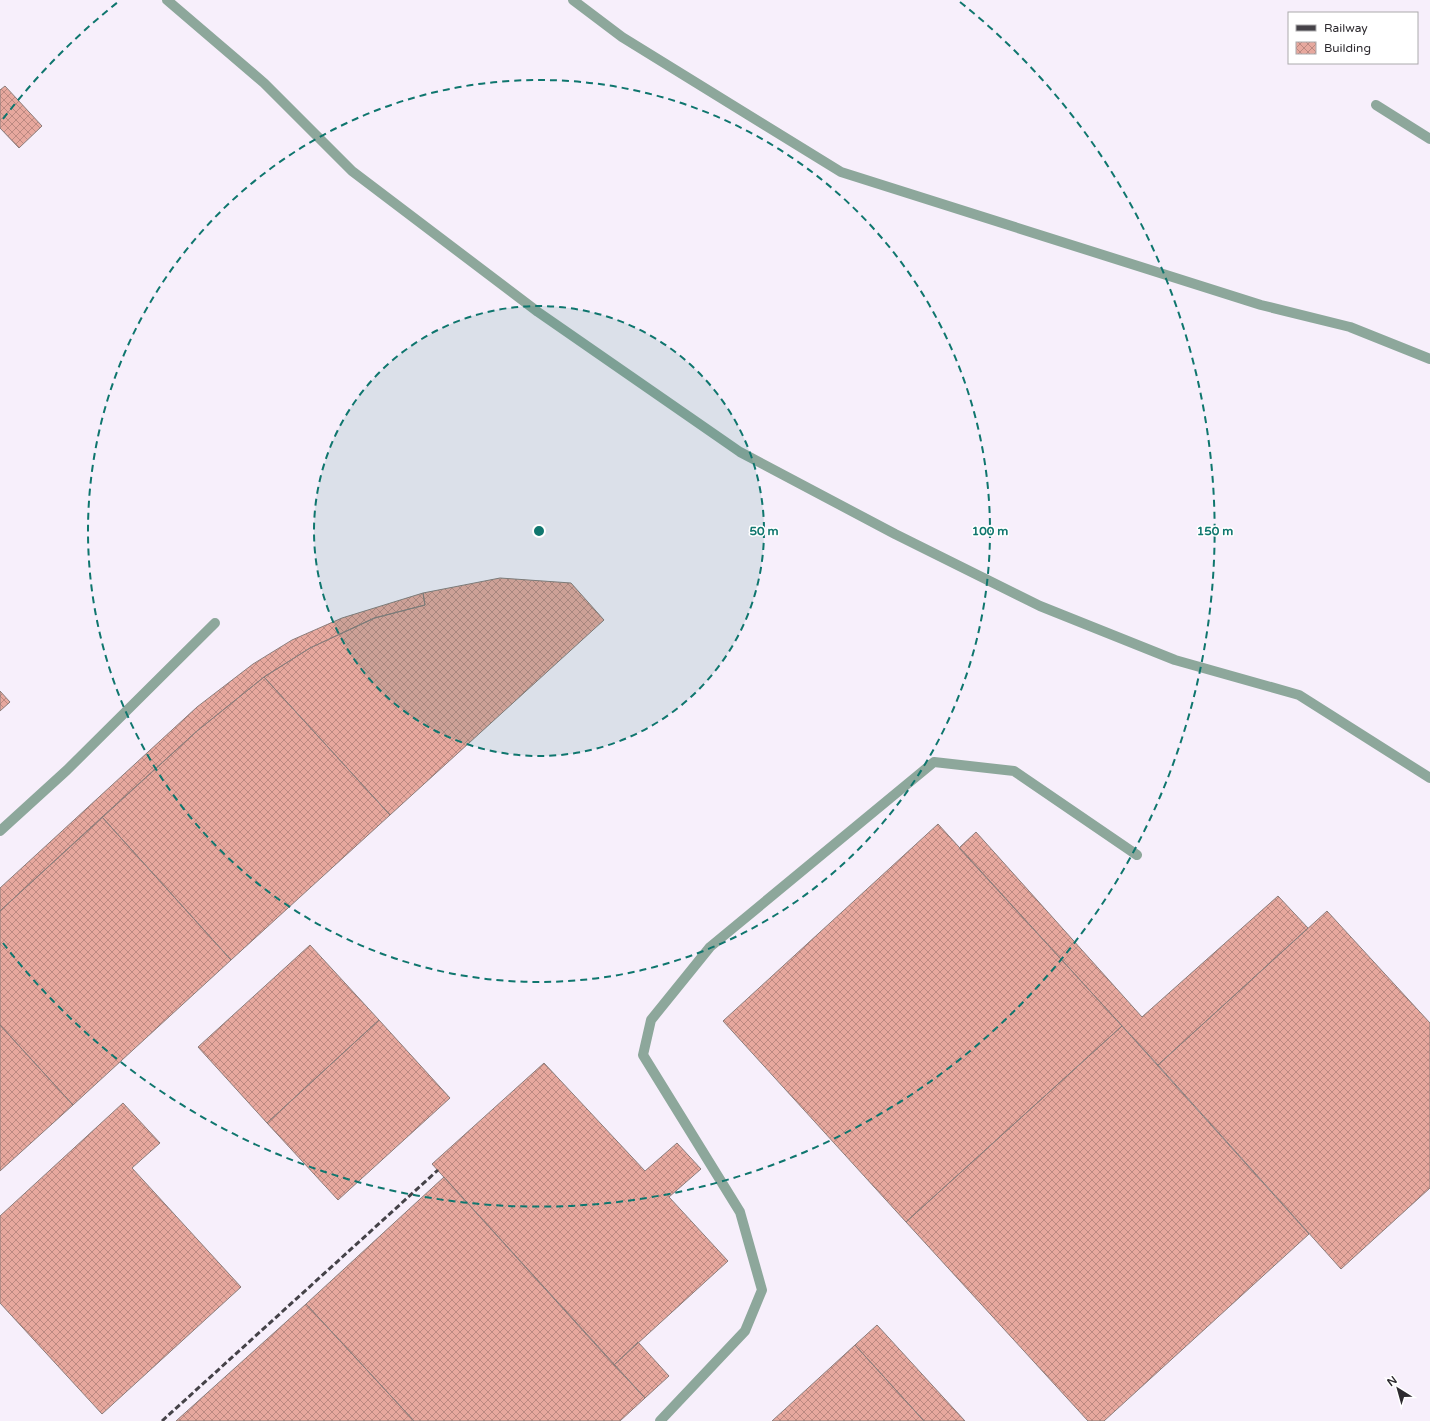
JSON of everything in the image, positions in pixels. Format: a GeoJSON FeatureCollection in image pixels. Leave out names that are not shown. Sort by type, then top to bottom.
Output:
{"type":"FeatureCollection","features":[{"type":"Feature","properties":{"kind":"lane"},"geometry":{"type":"LineString","coordinates":[[167,0],[264,83],[352,171],[538,312],[740,452],[895,534],[1040,606],[1175,660],[1299,695],[1430,778]]}},
{"type":"Feature","properties":{"kind":"lane"},"geometry":{"type":"LineString","coordinates":[[572,0],[622,38],[841,172],[1261,306],[1350,327],[1430,359]]}},
{"type":"Feature","properties":{"kind":"lane"},"geometry":{"type":"LineString","coordinates":[[1376,105],[1430,139]]}},
{"type":"Feature","properties":{"kind":"lane"},"geometry":{"type":"LineString","coordinates":[[0,831],[67,770],[215,622]]}},
{"type":"Feature","properties":{"kind":"lane"},"geometry":{"type":"LineString","coordinates":[[660,1421],[745,1331],[762,1290],[740,1212],[643,1055],[650,1020],[710,948],[934,762],[1014,770],[1137,855]]}},
{"type":"Feature","properties":{"kind":"building"},"geometry":{"type":"Polygon","coordinates":[[[5,86],[42,126],[19,148],[0,128],[0,90],[5,86]]]}},
{"type":"Feature","properties":{"kind":"building"},"geometry":{"type":"Polygon","coordinates":[[[500,578],[571,583],[604,620],[390,815],[264,677],[310,648],[374,618],[425,605],[423,593],[500,578]]]}},
{"type":"Feature","properties":{"kind":"building"},"geometry":{"type":"Polygon","coordinates":[[[423,593],[425,605],[375,618],[310,648],[264,677],[197,731],[0,911],[0,888],[197,707],[253,664],[292,640],[342,618],[423,593]]]}},
{"type":"Feature","properties":{"kind":"building"},"geometry":{"type":"Polygon","coordinates":[[[264,677],[390,815],[231,960],[102,817],[197,731],[264,677]]]}},
{"type":"Feature","properties":{"kind":"building"},"geometry":{"type":"Polygon","coordinates":[[[0,691],[10,702],[0,711],[0,691]]]}},
{"type":"Feature","properties":{"kind":"building"},"geometry":{"type":"Polygon","coordinates":[[[102,817],[231,960],[73,1105],[0,1025],[0,911],[102,817]]]}},
{"type":"Feature","properties":{"kind":"building"},"geometry":{"type":"Polygon","coordinates":[[[938,824],[1122,1026],[906,1222],[723,1021],[938,824]]]}},
{"type":"Feature","properties":{"kind":"building"},"geometry":{"type":"Polygon","coordinates":[[[976,832],[1142,1017],[1278,896],[1308,928],[1158,1065],[959,848],[976,832]]]}},
{"type":"Feature","properties":{"kind":"building"},"geometry":{"type":"Polygon","coordinates":[[[1327,911],[1430,1023],[1430,1188],[1341,1269],[1158,1065],[1327,911]]]}},
{"type":"Feature","properties":{"kind":"building"},"geometry":{"type":"Polygon","coordinates":[[[310,945],[379,1020],[267,1123],[198,1047],[310,945]]]}},
{"type":"Feature","properties":{"kind":"building"},"geometry":{"type":"Polygon","coordinates":[[[379,1020],[450,1098],[338,1200],[267,1123],[379,1020]]]}},
{"type":"Feature","properties":{"kind":"building"},"geometry":{"type":"Polygon","coordinates":[[[0,1025],[73,1105],[0,1171],[0,1025]]]}},
{"type":"Feature","properties":{"kind":"building"},"geometry":{"type":"Polygon","coordinates":[[[1122,1026],[1309,1234],[1104,1421],[1088,1421],[906,1222],[1122,1026]]]}},
{"type":"Feature","properties":{"kind":"building"},"geometry":{"type":"Polygon","coordinates":[[[544,1063],[645,1171],[677,1143],[701,1169],[669,1197],[728,1261],[614,1365],[432,1164],[544,1063]]]}},
{"type":"Feature","properties":{"kind":"building"},"geometry":{"type":"Polygon","coordinates":[[[123,1103],[160,1143],[132,1168],[241,1287],[102,1414],[0,1303],[0,1216],[123,1103]]]}},
{"type":"Feature","properties":{"kind":"building"},"geometry":{"type":"Polygon","coordinates":[[[444,1177],[645,1398],[620,1421],[414,1421],[306,1304],[444,1177]]]}},
{"type":"Feature","properties":{"kind":"building"},"geometry":{"type":"Polygon","coordinates":[[[306,1304],[414,1421],[176,1421],[306,1304]]]}},
{"type":"Feature","properties":{"kind":"building"},"geometry":{"type":"Polygon","coordinates":[[[877,1325],[965,1421],[924,1421],[855,1345],[877,1325]]]}},
{"type":"Feature","properties":{"kind":"building"},"geometry":{"type":"Polygon","coordinates":[[[638,1342],[669,1376],[645,1398],[614,1365],[638,1342]]]}},
{"type":"Feature","properties":{"kind":"building"},"geometry":{"type":"Polygon","coordinates":[[[855,1345],[924,1421],[772,1421],[855,1345]]]}},
{"type":"Feature","properties":{"kind":"railway"},"geometry":{"type":"LineString","coordinates":[[162,1421],[438,1170]]}}]}
